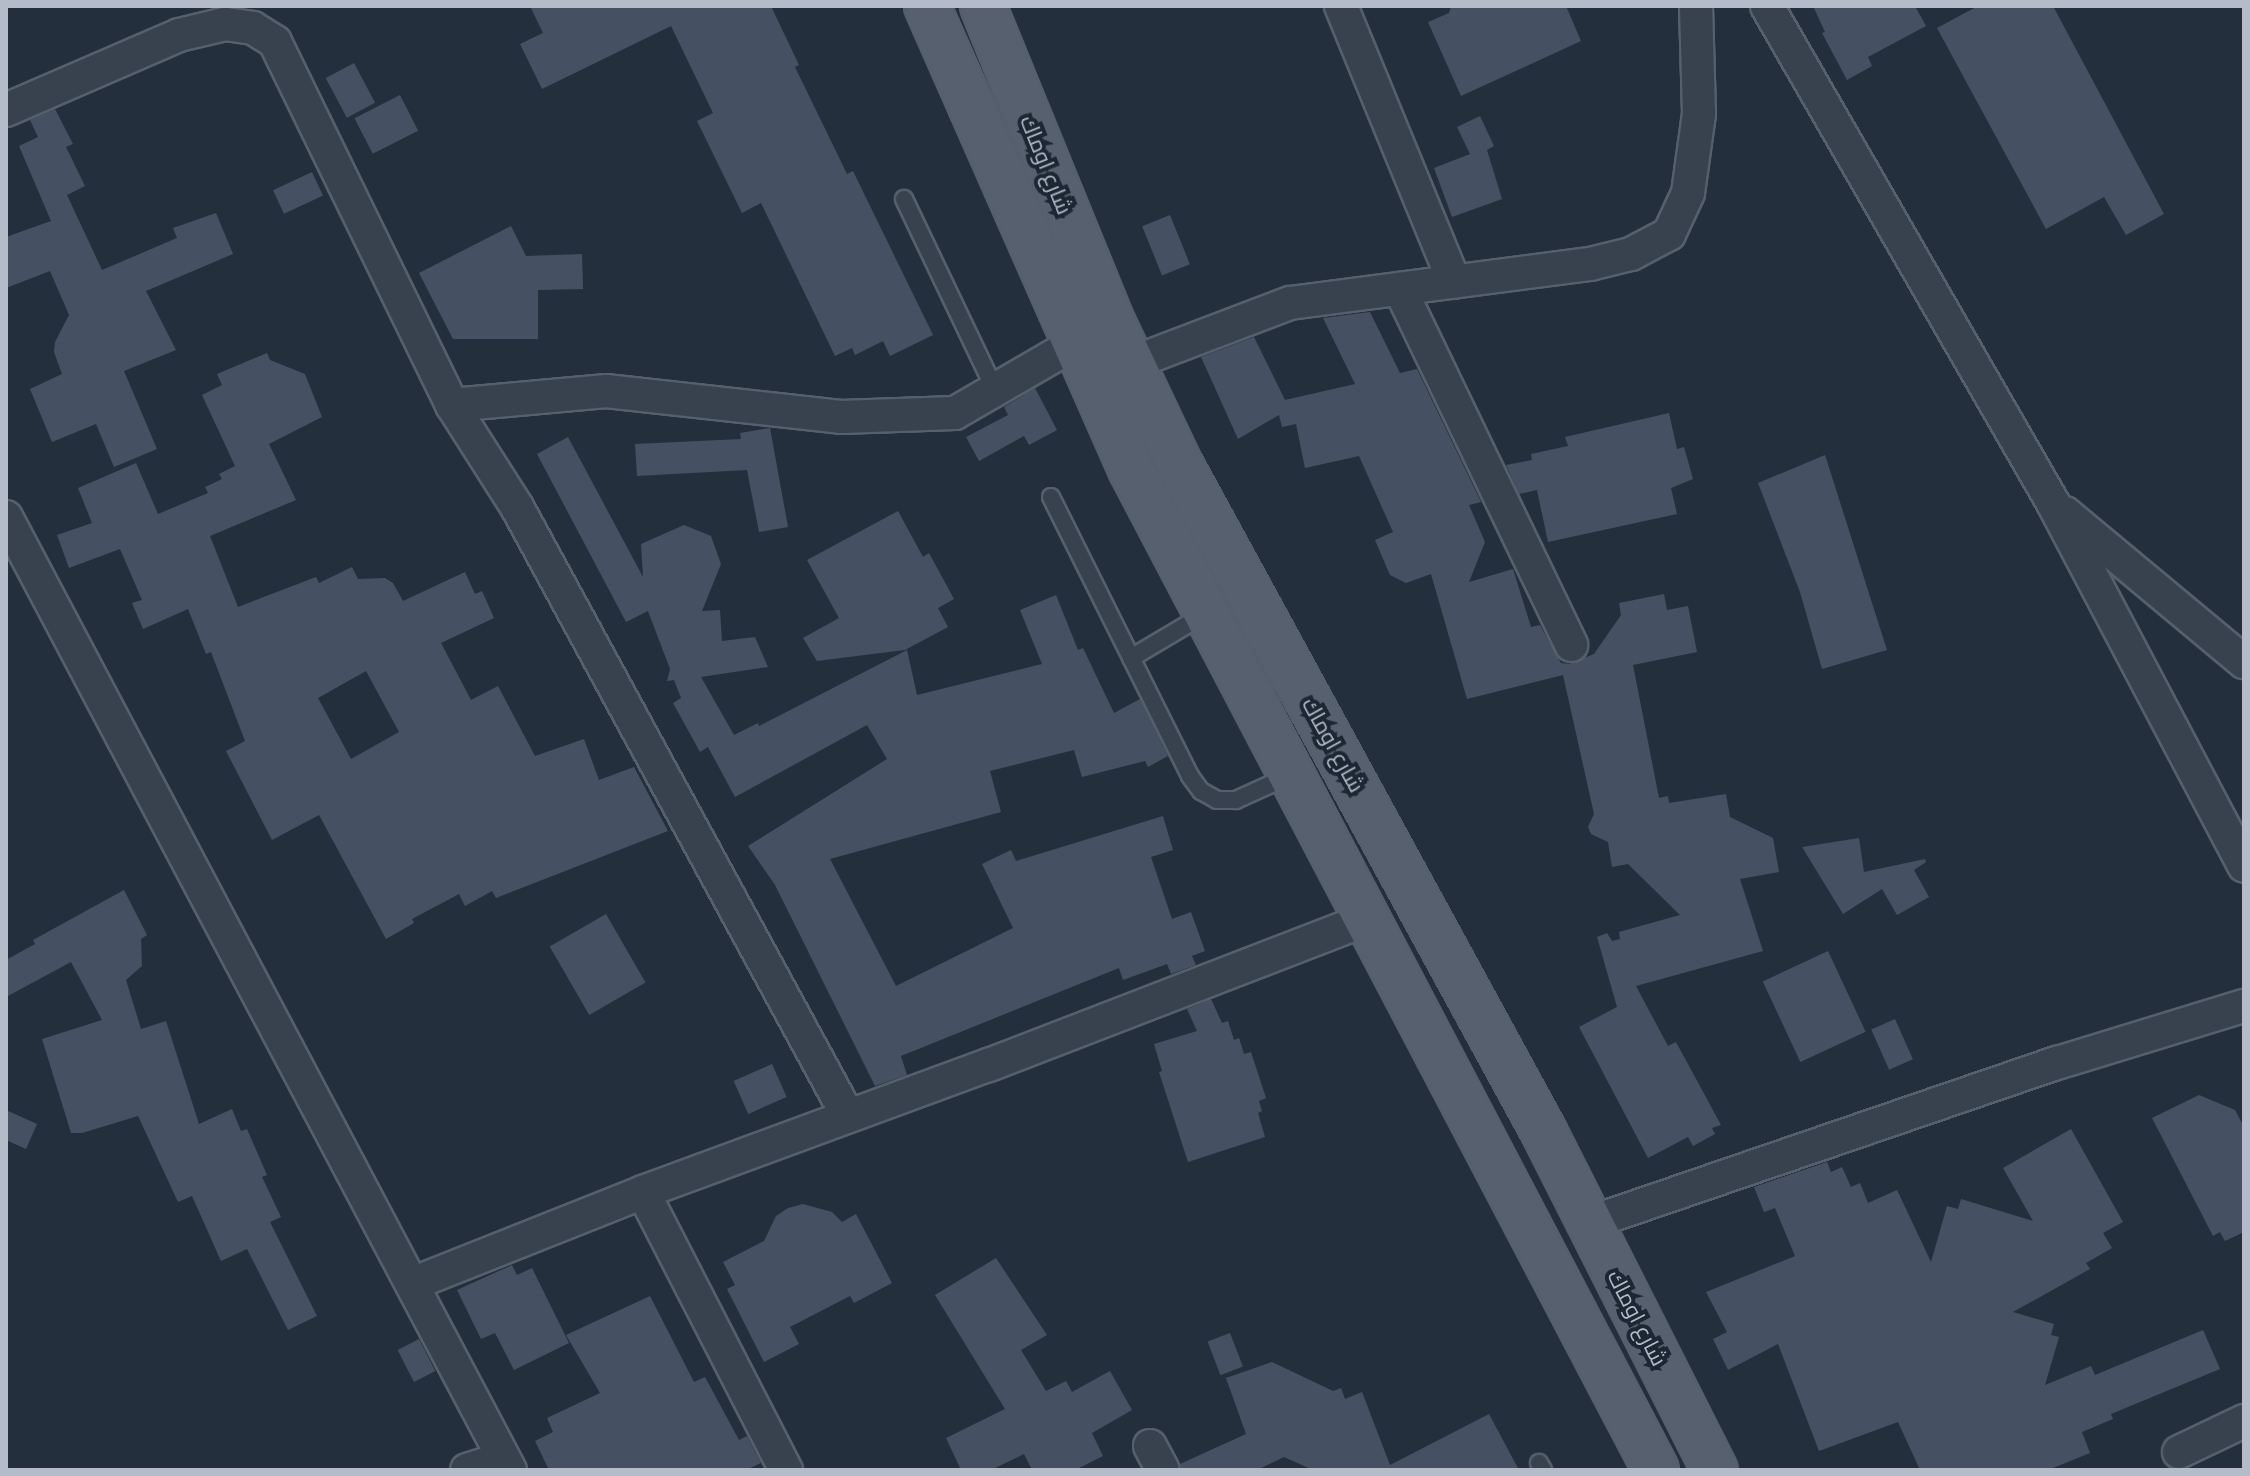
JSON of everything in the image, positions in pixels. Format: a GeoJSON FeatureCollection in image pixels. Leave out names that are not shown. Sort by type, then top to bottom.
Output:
{"type":"FeatureCollection","features":[{"type":"Feature","properties":{"kind":"main road","name":"شارع اوماك"},"geometry":{"type":"LineString","coordinates":[[927,6],[1131,469],[1656,1470]]}},
{"type":"Feature","properties":{"kind":"main road","name":"شارع اوماك"},"geometry":{"type":"LineString","coordinates":[[983,6],[1052,183],[1179,463],[1544,1132],[1715,1470]]}},
{"type":"Feature","properties":{"kind":"main road"},"geometry":{"type":"LineString","coordinates":[[1496,1160],[1544,1132]]}},
{"type":"Feature","properties":{"kind":"street"},"geometry":{"type":"LineString","coordinates":[[1341,6],[1454,282]]}},
{"type":"Feature","properties":{"kind":"street"},"geometry":{"type":"LineString","coordinates":[[1132,363],[1290,303],[1590,264],[1631,254],[1669,234],[1688,193],[1699,114],[1696,6]]}},
{"type":"Feature","properties":{"kind":"street"},"geometry":{"type":"LineString","coordinates":[[1767,6],[2053,503],[2244,866]]}},
{"type":"Feature","properties":{"kind":"street"},"geometry":{"type":"LineString","coordinates":[[6,110],[179,35],[225,24],[253,28],[275,42],[452,405],[517,507],[848,1116]]}},
{"type":"Feature","properties":{"kind":"street"},"geometry":{"type":"LineString","coordinates":[[1400,289],[1571,645]]}},
{"type":"Feature","properties":{"kind":"street"},"geometry":{"type":"LineString","coordinates":[[452,405],[606,391],[841,417],[955,413],[1074,344]]}},
{"type":"Feature","properties":{"kind":"street"},"geometry":{"type":"LineString","coordinates":[[2053,503],[2244,662]]}},
{"type":"Feature","properties":{"kind":"street"},"geometry":{"type":"LineString","coordinates":[[6,517],[507,1464],[467,1470]]}},
{"type":"Feature","properties":{"kind":"street"},"geometry":{"type":"LineString","coordinates":[[412,1284],[643,1192],[1369,918]]}},
{"type":"Feature","properties":{"kind":"street"},"geometry":{"type":"LineString","coordinates":[[1589,1223],[2057,1063],[2244,1006]]}},
{"type":"Feature","properties":{"kind":"street"},"geometry":{"type":"LineString","coordinates":[[643,1192],[786,1470]]}},
{"type":"Feature","properties":{"kind":"street"},"geometry":{"type":"LineString","coordinates":[[2179,1452],[2244,1421]]}},
{"type":"Feature","properties":{"kind":"lane"},"geometry":{"type":"LineString","coordinates":[[904,199],[995,390]]}},
{"type":"Feature","properties":{"kind":"lane"},"geometry":{"type":"LineString","coordinates":[[1051,497],[1190,776],[1201,791],[1217,800],[1236,800],[1293,774]]}},
{"type":"Feature","properties":{"kind":"lane"},"geometry":{"type":"LineString","coordinates":[[1131,658],[1207,612]]}},
{"type":"Feature","properties":{"kind":"building"},"geometry":{"type":"Polygon","coordinates":[[[530,6],[771,6],[799,65],[795,67],[847,174],[853,171],[933,335],[890,356],[883,341],[855,355],[852,348],[835,356],[761,203],[742,213],[697,121],[713,113],[671,26],[542,89],[520,44],[543,33],[530,6]]]}},
{"type":"Feature","properties":{"kind":"building"},"geometry":{"type":"Polygon","coordinates":[[[1451,6],[1566,6],[1581,41],[1461,96],[1428,22],[1449,13],[1451,6]]]}},
{"type":"Feature","properties":{"kind":"building"},"geometry":{"type":"Polygon","coordinates":[[[1813,6],[1915,6],[1926,26],[1868,57],[1872,66],[1847,80],[1822,33],[1825,32],[1813,6]]]}},
{"type":"Feature","properties":{"kind":"building"},"geometry":{"type":"Polygon","coordinates":[[[1978,6],[2053,6],[2164,214],[2126,235],[2104,197],[2046,229],[1937,28],[1978,6]]]}},
{"type":"Feature","properties":{"kind":"building"},"geometry":{"type":"Polygon","coordinates":[[[354,63],[375,103],[347,118],[326,78],[354,63]]]}},
{"type":"Feature","properties":{"kind":"building"},"geometry":{"type":"Polygon","coordinates":[[[400,95],[418,131],[373,154],[355,118],[400,95]]]}},
{"type":"Feature","properties":{"kind":"building"},"geometry":{"type":"Polygon","coordinates":[[[55,109],[73,144],[66,147],[85,186],[67,195],[102,270],[177,238],[173,228],[216,213],[233,254],[146,291],[176,350],[124,371],[157,449],[114,467],[96,424],[52,442],[30,389],[62,374],[54,352],[55,342],[69,315],[50,271],[6,288],[6,237],[51,221],[19,146],[38,137],[30,120],[55,109]]]}},
{"type":"Feature","properties":{"kind":"building"},"geometry":{"type":"Polygon","coordinates":[[[1480,116],[1494,146],[1487,150],[1502,199],[1452,217],[1434,168],[1470,154],[1457,127],[1480,116]]]}},
{"type":"Feature","properties":{"kind":"building"},"geometry":{"type":"Polygon","coordinates":[[[312,172],[323,196],[284,214],[273,190],[312,172]]]}},
{"type":"Feature","properties":{"kind":"building"},"geometry":{"type":"Polygon","coordinates":[[[1170,215],[1190,264],[1162,275],[1142,226],[1170,215]]]}},
{"type":"Feature","properties":{"kind":"building"},"geometry":{"type":"Polygon","coordinates":[[[511,226],[526,256],[582,254],[583,289],[538,290],[538,339],[453,339],[419,273],[511,226]]]}},
{"type":"Feature","properties":{"kind":"building"},"geometry":{"type":"Polygon","coordinates":[[[1370,312],[1400,373],[1417,369],[1481,502],[1469,505],[1485,542],[1469,582],[1513,569],[1531,627],[1540,625],[1561,663],[1569,664],[1594,654],[1621,615],[1619,603],[1664,594],[1667,610],[1688,606],[1697,652],[1633,665],[1659,798],[1668,796],[1669,803],[1726,794],[1730,817],[1773,838],[1779,872],[1740,879],[1763,951],[1636,986],[1668,1046],[1676,1042],[1721,1125],[1712,1128],[1715,1134],[1693,1146],[1688,1137],[1648,1158],[1579,1027],[1617,1007],[1597,937],[1607,933],[1612,941],[1620,939],[1619,932],[1680,915],[1628,864],[1612,867],[1608,842],[1591,834],[1588,827],[1594,814],[1563,675],[1467,699],[1431,574],[1406,583],[1390,575],[1375,540],[1393,532],[1359,456],[1305,468],[1296,424],[1282,427],[1279,415],[1238,439],[1201,357],[1254,337],[1285,400],[1355,384],[1323,318],[1370,312]]]}},
{"type":"Feature","properties":{"kind":"building"},"geometry":{"type":"Polygon","coordinates":[[[267,353],[270,360],[305,374],[322,417],[269,444],[296,500],[210,536],[238,607],[316,577],[319,583],[352,567],[358,579],[385,578],[393,583],[403,601],[465,572],[475,594],[482,591],[494,618],[441,643],[471,700],[498,686],[535,756],[584,739],[599,780],[634,767],[668,831],[496,898],[492,891],[465,906],[459,894],[412,919],[414,923],[386,939],[319,815],[272,840],[226,751],[245,741],[211,652],[206,654],[188,609],[143,629],[132,603],[142,600],[120,549],[69,568],[57,535],[92,523],[78,488],[136,463],[158,514],[208,493],[205,487],[222,479],[219,474],[235,466],[202,395],[222,385],[217,374],[267,353]],[[366,671],[318,698],[351,759],[399,732],[366,671]]]}},
{"type":"Feature","properties":{"kind":"building"},"geometry":{"type":"Polygon","coordinates":[[[1035,388],[1057,430],[1029,445],[1024,436],[979,461],[966,437],[1008,415],[1004,407],[1035,388]]]}},
{"type":"Feature","properties":{"kind":"building"},"geometry":{"type":"Polygon","coordinates":[[[1669,413],[1677,449],[1684,447],[1693,479],[1671,488],[1677,514],[1548,542],[1537,490],[1519,494],[1506,465],[1532,460],[1531,454],[1568,446],[1565,437],[1669,413]]]}},
{"type":"Feature","properties":{"kind":"building"},"geometry":{"type":"Polygon","coordinates":[[[770,428],[788,527],[759,532],[747,470],[637,476],[635,444],[741,439],[740,433],[770,428]]]}},
{"type":"Feature","properties":{"kind":"building"},"geometry":{"type":"Polygon","coordinates":[[[568,437],[643,577],[641,544],[684,525],[711,536],[721,564],[702,611],[720,610],[722,641],[755,637],[768,667],[701,677],[734,735],[758,723],[759,726],[907,650],[917,695],[1042,664],[1020,610],[1056,595],[1078,650],[1083,648],[1114,713],[1140,699],[1168,756],[1148,767],[1145,761],[1082,777],[1074,750],[990,771],[1001,812],[830,859],[896,986],[1013,928],[982,864],[1011,850],[1016,861],[1163,816],[1173,850],[1151,857],[1172,919],[1191,912],[1205,951],[1192,956],[1196,965],[1171,974],[1167,964],[1123,980],[1119,968],[901,1056],[907,1075],[875,1086],[775,885],[748,846],[887,759],[867,725],[735,797],[708,747],[700,752],[673,703],[681,698],[674,680],[667,681],[670,669],[648,611],[626,622],[537,454],[568,437]]]}},
{"type":"Feature","properties":{"kind":"building"},"geometry":{"type":"Polygon","coordinates":[[[1825,455],[1887,650],[1822,669],[1800,592],[1758,483],[1825,455]]]}},
{"type":"Feature","properties":{"kind":"building"},"geometry":{"type":"Polygon","coordinates":[[[898,511],[923,557],[929,553],[954,599],[938,608],[948,627],[905,650],[817,661],[803,638],[839,618],[807,560],[898,511]]]}},
{"type":"Feature","properties":{"kind":"building"},"geometry":{"type":"Polygon","coordinates":[[[1859,838],[1864,872],[1925,859],[1926,862],[1914,870],[1929,897],[1897,915],[1882,889],[1843,914],[1802,847],[1859,838]]]}},
{"type":"Feature","properties":{"kind":"building"},"geometry":{"type":"Polygon","coordinates":[[[124,890],[147,935],[141,939],[142,966],[126,980],[141,1029],[166,1021],[199,1124],[232,1109],[241,1131],[247,1129],[267,1175],[262,1177],[281,1217],[270,1222],[317,1316],[288,1330],[247,1249],[221,1261],[192,1196],[178,1202],[138,1116],[82,1133],[71,1133],[42,1039],[102,1020],[71,962],[6,997],[6,960],[35,944],[33,940],[124,890]]]}},
{"type":"Feature","properties":{"kind":"building"},"geometry":{"type":"Polygon","coordinates":[[[606,914],[646,982],[589,1015],[550,946],[606,914]]]}},
{"type":"Feature","properties":{"kind":"building"},"geometry":{"type":"Polygon","coordinates":[[[1828,951],[1866,1032],[1800,1062],[1763,981],[1828,951]]]}},
{"type":"Feature","properties":{"kind":"building"},"geometry":{"type":"Polygon","coordinates":[[[1211,999],[1222,1023],[1228,1021],[1234,1040],[1239,1038],[1244,1054],[1251,1052],[1266,1098],[1259,1101],[1262,1111],[1258,1113],[1265,1137],[1188,1162],[1159,1072],[1162,1071],[1154,1044],[1197,1031],[1187,1009],[1211,999]]]}},
{"type":"Feature","properties":{"kind":"building"},"geometry":{"type":"Polygon","coordinates":[[[1895,1019],[1913,1059],[1889,1070],[1871,1030],[1895,1019]]]}},
{"type":"Feature","properties":{"kind":"building"},"geometry":{"type":"Polygon","coordinates":[[[772,1064],[787,1097],[748,1114],[734,1081],[772,1064]]]}},
{"type":"Feature","properties":{"kind":"building"},"geometry":{"type":"Polygon","coordinates":[[[2199,1095],[2235,1110],[2244,1127],[2244,1232],[2225,1241],[2220,1232],[2213,1236],[2152,1118],[2199,1095]]]}},
{"type":"Feature","properties":{"kind":"building"},"geometry":{"type":"Polygon","coordinates":[[[6,1110],[37,1124],[26,1149],[6,1140],[6,1110]]]}},
{"type":"Feature","properties":{"kind":"building"},"geometry":{"type":"Polygon","coordinates":[[[2071,1129],[2123,1222],[2103,1233],[2112,1248],[2086,1263],[2090,1269],[2013,1312],[2054,1324],[2051,1335],[2059,1337],[2045,1385],[2091,1366],[2095,1375],[2203,1330],[2220,1369],[2111,1414],[2113,1419],[2082,1432],[2090,1453],[2048,1470],[1920,1470],[1898,1422],[1819,1451],[1778,1344],[1728,1370],[1713,1339],[1727,1332],[1706,1292],[1795,1256],[1775,1208],[1764,1212],[1754,1187],[1827,1162],[1831,1172],[1842,1167],[1851,1187],[1860,1183],[1868,1203],[1897,1190],[1931,1262],[1947,1206],[1958,1209],[1961,1199],[2033,1221],[2003,1168],[2071,1129]]]}},
{"type":"Feature","properties":{"kind":"building"},"geometry":{"type":"Polygon","coordinates":[[[803,1204],[832,1212],[842,1222],[856,1214],[892,1283],[854,1303],[850,1296],[790,1327],[799,1344],[764,1362],[727,1289],[735,1285],[723,1262],[764,1241],[776,1216],[788,1208],[803,1204]]]}},
{"type":"Feature","properties":{"kind":"building"},"geometry":{"type":"Polygon","coordinates":[[[996,1258],[1047,1335],[1021,1350],[1046,1391],[1066,1381],[1072,1392],[1110,1371],[1132,1410],[1092,1433],[1103,1456],[1075,1470],[1032,1470],[1024,1454],[991,1470],[961,1470],[946,1438],[1005,1409],[935,1295],[996,1258]]]}},
{"type":"Feature","properties":{"kind":"building"},"geometry":{"type":"Polygon","coordinates":[[[512,1265],[517,1275],[532,1268],[569,1343],[514,1370],[495,1333],[481,1339],[457,1290],[512,1265]]]}},
{"type":"Feature","properties":{"kind":"building"},"geometry":{"type":"Polygon","coordinates":[[[650,1296],[694,1382],[705,1377],[739,1440],[747,1436],[761,1463],[746,1470],[549,1470],[535,1441],[553,1432],[547,1418],[600,1393],[566,1335],[650,1296]]]}},
{"type":"Feature","properties":{"kind":"building"},"geometry":{"type":"Polygon","coordinates":[[[1230,1333],[1243,1367],[1220,1375],[1208,1342],[1230,1333]]]}},
{"type":"Feature","properties":{"kind":"building"},"geometry":{"type":"Polygon","coordinates":[[[419,1339],[435,1371],[414,1382],[398,1350],[419,1339]]]}},
{"type":"Feature","properties":{"kind":"building"},"geometry":{"type":"Polygon","coordinates":[[[1272,1362],[1333,1391],[1341,1388],[1345,1399],[1362,1392],[1390,1465],[1489,1414],[1519,1470],[1313,1470],[1284,1457],[1257,1470],[1182,1470],[1180,1464],[1246,1434],[1226,1378],[1272,1362]]]}}]}
